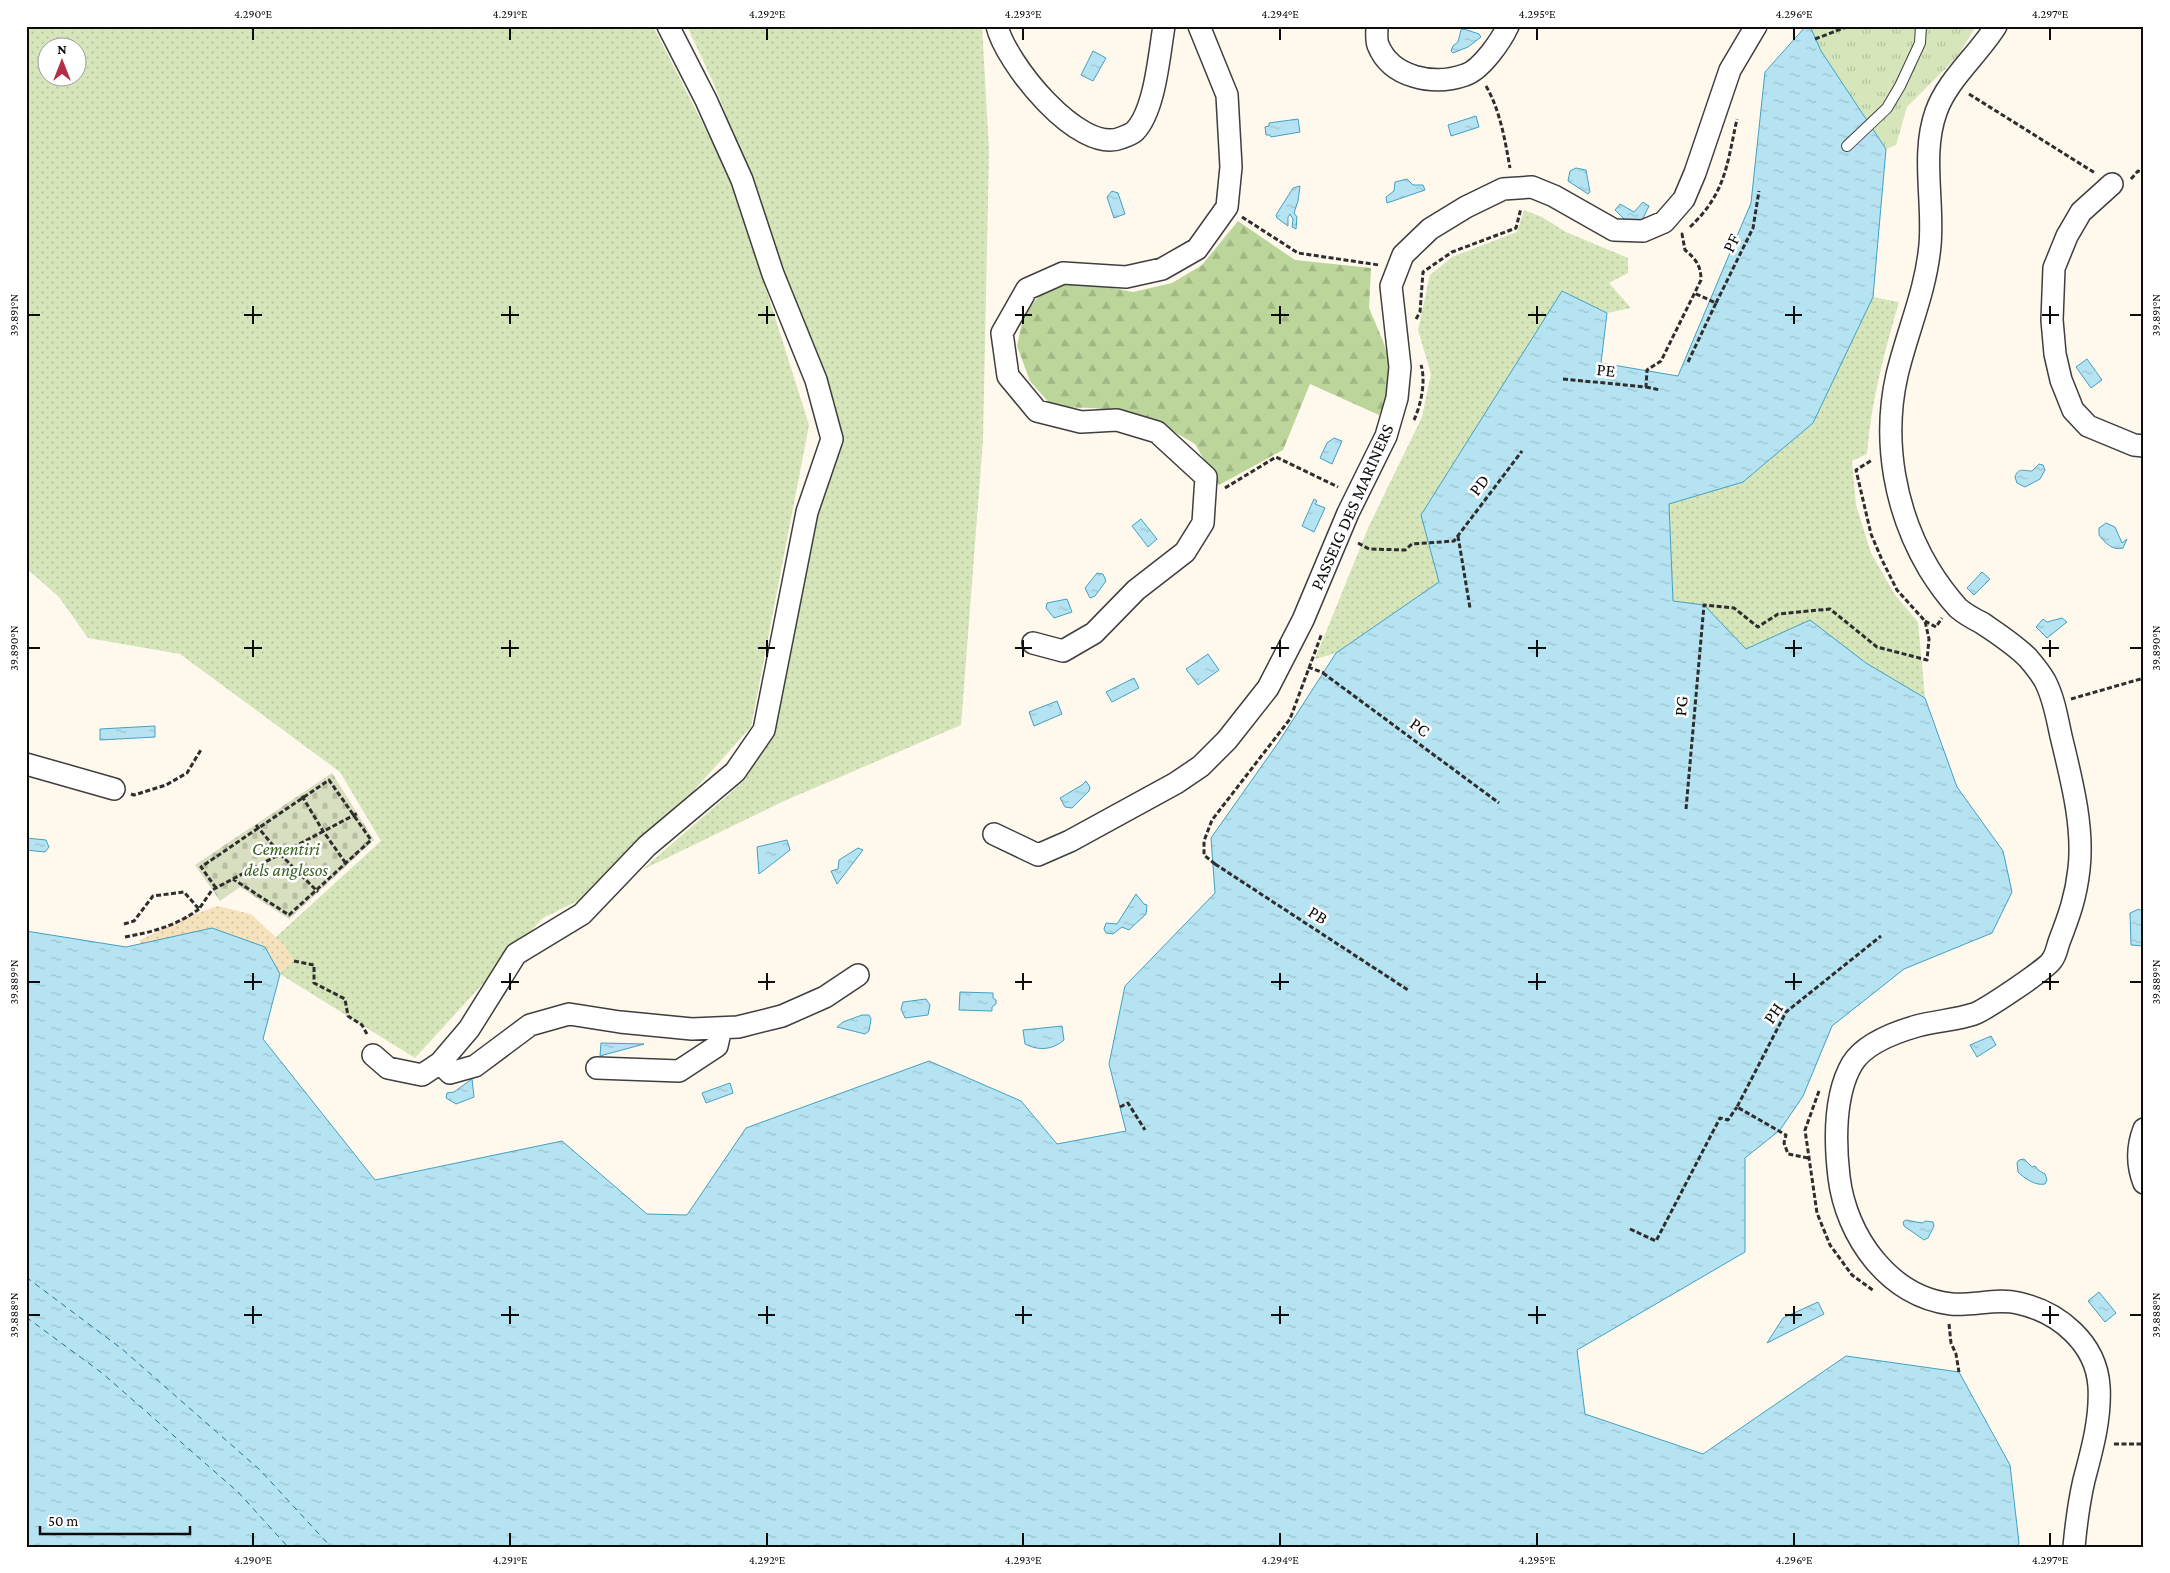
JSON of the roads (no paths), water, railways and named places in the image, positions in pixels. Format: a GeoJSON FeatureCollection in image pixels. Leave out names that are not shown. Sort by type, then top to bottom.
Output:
{"type":"FeatureCollection","features":[{"type":"Feature","properties":{"kind":"street"},"geometry":{"type":"LineString","coordinates":[[373,1055],[388,1068],[422,1075],[440,1063],[469,1029],[516,954],[582,914],[647,846],[735,772],[764,730],[807,512],[832,439],[816,380],[773,274],[742,180],[706,100],[668,26]]}},
{"type":"Feature","properties":{"kind":"street"},"geometry":{"type":"LineString","coordinates":[[997,26],[1009,51],[1032,86],[1068,123],[1097,139],[1118,139],[1134,132],[1148,111],[1164,26]]}},
{"type":"Feature","properties":{"kind":"street"},"geometry":{"type":"LineString","coordinates":[[1033,644],[1063,652],[1094,633],[1136,590],[1185,552],[1203,523],[1206,478],[1157,432],[1117,420],[1081,422],[1037,412],[1008,376],[1002,333],[1027,290],[1063,273],[1126,278],[1162,269],[1197,250],[1227,207],[1231,167],[1227,94],[1199,26]]}},
{"type":"Feature","properties":{"kind":"street"},"geometry":{"type":"LineString","coordinates":[[1377,26],[1378,44],[1390,64],[1411,75],[1436,81],[1467,75],[1487,57],[1508,26]]}},
{"type":"Feature","properties":{"kind":"street","name":"PASSEIG DES MARINERS"},"geometry":{"type":"LineString","coordinates":[[994,834],[1038,855],[1070,841],[1176,783],[1201,766],[1227,740],[1268,688],[1303,620],[1356,497],[1386,436],[1397,398],[1400,367],[1391,286],[1403,256],[1430,229],[1466,207],[1503,189],[1532,187],[1554,196],[1614,230],[1644,232],[1664,222],[1684,199],[1695,173],[1730,70],[1756,26]]}},
{"type":"Feature","properties":{"kind":"street"},"geometry":{"type":"LineString","coordinates":[[1996,26],[1937,106],[1930,133],[1928,162],[1932,214],[1930,250],[1924,284],[1897,376],[1892,413],[1891,450],[1898,496],[1910,534],[1931,574],[1960,609],[2004,638],[2029,660],[2044,679],[2054,704],[2075,804],[2081,855],[2077,895],[2051,963],[1977,1013],[1905,1030],[1867,1049],[1853,1062],[1843,1090],[1837,1119],[1839,1178],[1854,1230],[1891,1279],[1923,1296],[1951,1304],[2015,1302],[2022,1304],[2058,1320],[2082,1340],[2094,1359],[2099,1385],[2097,1428],[2084,1483],[2074,1547]]}},
{"type":"Feature","properties":{"kind":"street"},"geometry":{"type":"LineString","coordinates":[[2112,184],[2082,212],[2067,236],[2054,268],[2052,320],[2054,354],[2073,410],[2088,426],[2134,446],[2144,446]]}},
{"type":"Feature","properties":{"kind":"street"},"geometry":{"type":"LineString","coordinates":[[26,764],[114,789]]}},
{"type":"Feature","properties":{"kind":"street"},"geometry":{"type":"LineString","coordinates":[[440,1063],[450,1073],[475,1066],[530,1025],[569,1014],[620,1022],[692,1029],[738,1027],[782,1016],[825,997],[858,975]]}},
{"type":"Feature","properties":{"kind":"street"},"geometry":{"type":"LineString","coordinates":[[598,1068],[679,1071],[717,1046],[721,1028]]}},
{"type":"Feature","properties":{"kind":"street"},"geometry":{"type":"LineString","coordinates":[[2144,1129],[2139,1142],[2139,1171],[2144,1183]]}},
{"type":"Feature","properties":{"kind":"lane"},"geometry":{"type":"LineString","coordinates":[[1847,146],[1887,108],[1900,86],[1920,43],[1921,26]]}},
{"type":"Feature","properties":{"kind":"water"},"geometry":{"type":"Polygon","coordinates":[[[1806,26],[1810,26],[1821,51],[1886,149],[1873,297],[1813,423],[1743,482],[1669,504],[1673,601],[1704,605],[1746,649],[1810,620],[1866,663],[1925,698],[1957,787],[2003,851],[2012,892],[1992,933],[1904,969],[1832,1026],[1803,1096],[1780,1130],[1745,1158],[1745,1252],[1577,1350],[1585,1414],[1703,1454],[1846,1356],[1959,1372],[2010,1465],[2019,1543],[2017,1547],[26,1547],[26,931],[126,947],[212,928],[265,947],[280,974],[263,1039],[375,1180],[562,1141],[647,1214],[687,1215],[746,1128],[929,1061],[1021,1101],[1057,1144],[1126,1131],[1109,1064],[1125,986],[1215,893],[1211,838],[1278,743],[1336,653],[1439,582],[1421,515],[1562,291],[1607,313],[1601,363],[1678,376],[1751,203],[1765,72],[1806,26]]]}},
{"type":"Feature","properties":{"kind":"water"},"geometry":{"type":"Polygon","coordinates":[[[1464,29],[1479,34],[1481,37],[1468,47],[1453,53],[1451,51],[1453,46],[1458,42],[1461,30],[1464,29]]]}},
{"type":"Feature","properties":{"kind":"water"},"geometry":{"type":"Polygon","coordinates":[[[1093,51],[1106,58],[1093,81],[1081,75],[1093,51]]]}},
{"type":"Feature","properties":{"kind":"water"},"geometry":{"type":"Polygon","coordinates":[[[1476,116],[1479,127],[1451,136],[1448,125],[1476,116]]]}},
{"type":"Feature","properties":{"kind":"water"},"geometry":{"type":"Polygon","coordinates":[[[1298,119],[1300,132],[1271,137],[1266,135],[1265,127],[1269,126],[1269,123],[1298,119]]]}},
{"type":"Feature","properties":{"kind":"water"},"geometry":{"type":"Polygon","coordinates":[[[1576,168],[1586,170],[1590,192],[1588,194],[1568,181],[1570,171],[1576,168]]]}},
{"type":"Feature","properties":{"kind":"water"},"geometry":{"type":"Polygon","coordinates":[[[1407,179],[1413,185],[1423,185],[1425,190],[1387,203],[1386,197],[1394,191],[1395,182],[1407,179]]]}},
{"type":"Feature","properties":{"kind":"water"},"geometry":{"type":"Polygon","coordinates":[[[1300,186],[1294,213],[1297,217],[1296,229],[1292,227],[1293,219],[1290,214],[1288,226],[1277,218],[1276,215],[1293,188],[1300,186]]]}},
{"type":"Feature","properties":{"kind":"water"},"geometry":{"type":"Polygon","coordinates":[[[1112,191],[1118,193],[1125,214],[1114,218],[1107,197],[1112,191]]]}},
{"type":"Feature","properties":{"kind":"water"},"geometry":{"type":"Polygon","coordinates":[[[1643,202],[1649,206],[1642,220],[1625,220],[1615,210],[1620,204],[1634,212],[1643,202]]]}},
{"type":"Feature","properties":{"kind":"water"},"geometry":{"type":"Polygon","coordinates":[[[2087,359],[2102,380],[2091,388],[2076,367],[2087,359]]]}},
{"type":"Feature","properties":{"kind":"water"},"geometry":{"type":"Polygon","coordinates":[[[1334,438],[1342,441],[1332,464],[1320,458],[1327,443],[1334,438]]]}},
{"type":"Feature","properties":{"kind":"water"},"geometry":{"type":"Polygon","coordinates":[[[2039,464],[2043,465],[2045,470],[2040,479],[2025,487],[2017,483],[2015,477],[2018,472],[2022,470],[2032,471],[2039,464]]]}},
{"type":"Feature","properties":{"kind":"water"},"geometry":{"type":"Polygon","coordinates":[[[1314,499],[1317,501],[1315,504],[1325,508],[1314,532],[1302,526],[1314,499]]]}},
{"type":"Feature","properties":{"kind":"water"},"geometry":{"type":"Polygon","coordinates":[[[1141,519],[1157,539],[1148,547],[1132,526],[1141,519]]]}},
{"type":"Feature","properties":{"kind":"water"},"geometry":{"type":"Polygon","coordinates":[[[2106,523],[2115,527],[2122,543],[2127,539],[2123,548],[2113,547],[2099,535],[2099,528],[2106,523]]]}},
{"type":"Feature","properties":{"kind":"water"},"geometry":{"type":"Polygon","coordinates":[[[1982,572],[1990,579],[1974,595],[1967,588],[1982,572]]]}},
{"type":"Feature","properties":{"kind":"water"},"geometry":{"type":"Polygon","coordinates":[[[1097,573],[1103,574],[1106,581],[1095,596],[1090,598],[1085,588],[1097,573]]]}},
{"type":"Feature","properties":{"kind":"water"},"geometry":{"type":"Polygon","coordinates":[[[1067,599],[1072,612],[1054,618],[1046,608],[1047,603],[1067,599]]]}},
{"type":"Feature","properties":{"kind":"water"},"geometry":{"type":"Polygon","coordinates":[[[2062,618],[2067,622],[2047,638],[2036,627],[2043,619],[2047,622],[2062,618]]]}},
{"type":"Feature","properties":{"kind":"water"},"geometry":{"type":"Polygon","coordinates":[[[1208,654],[1219,670],[1198,685],[1186,669],[1208,654]]]}},
{"type":"Feature","properties":{"kind":"water"},"geometry":{"type":"Polygon","coordinates":[[[1134,678],[1139,688],[1112,702],[1106,692],[1134,678]]]}},
{"type":"Feature","properties":{"kind":"water"},"geometry":{"type":"Polygon","coordinates":[[[1057,701],[1062,714],[1034,726],[1029,712],[1057,701]]]}},
{"type":"Feature","properties":{"kind":"water"},"geometry":{"type":"Polygon","coordinates":[[[155,726],[155,737],[100,740],[100,729],[155,726]]]}},
{"type":"Feature","properties":{"kind":"water"},"geometry":{"type":"Polygon","coordinates":[[[1086,781],[1090,787],[1089,791],[1072,808],[1065,807],[1060,798],[1086,781]]]}},
{"type":"Feature","properties":{"kind":"water"},"geometry":{"type":"Polygon","coordinates":[[[26,838],[46,840],[49,847],[45,852],[26,850],[26,838]]]}},
{"type":"Feature","properties":{"kind":"water"},"geometry":{"type":"Polygon","coordinates":[[[787,840],[790,850],[759,874],[757,847],[787,840]]]}},
{"type":"Feature","properties":{"kind":"water"},"geometry":{"type":"Polygon","coordinates":[[[858,848],[863,850],[837,884],[831,871],[838,869],[839,860],[858,848]]]}},
{"type":"Feature","properties":{"kind":"water"},"geometry":{"type":"Polygon","coordinates":[[[1136,894],[1147,905],[1146,914],[1129,930],[1122,927],[1113,934],[1106,933],[1104,929],[1106,923],[1117,924],[1136,894]]]}},
{"type":"Feature","properties":{"kind":"water"},"geometry":{"type":"Polygon","coordinates":[[[2139,909],[2144,913],[2144,946],[2131,945],[2130,913],[2139,909]]]}},
{"type":"Feature","properties":{"kind":"water"},"geometry":{"type":"Polygon","coordinates":[[[960,992],[993,993],[996,1004],[992,1007],[992,1011],[959,1010],[960,992]]]}},
{"type":"Feature","properties":{"kind":"water"},"geometry":{"type":"Polygon","coordinates":[[[926,999],[930,1005],[928,1015],[905,1018],[901,1009],[903,1002],[926,999]]]}},
{"type":"Feature","properties":{"kind":"water"},"geometry":{"type":"Polygon","coordinates":[[[862,1015],[869,1015],[871,1019],[869,1031],[865,1034],[837,1027],[843,1022],[862,1015]]]}},
{"type":"Feature","properties":{"kind":"water"},"geometry":{"type":"Polygon","coordinates":[[[1062,1026],[1064,1040],[1055,1046],[1035,1048],[1025,1044],[1023,1030],[1062,1026]]]}},
{"type":"Feature","properties":{"kind":"water"},"geometry":{"type":"Polygon","coordinates":[[[1991,1036],[1996,1045],[1977,1057],[1970,1045],[1991,1036]]]}},
{"type":"Feature","properties":{"kind":"water"},"geometry":{"type":"Polygon","coordinates":[[[601,1043],[644,1044],[600,1056],[601,1043]]]}},
{"type":"Feature","properties":{"kind":"water"},"geometry":{"type":"Polygon","coordinates":[[[472,1079],[474,1097],[456,1104],[446,1098],[447,1093],[454,1092],[472,1079]]]}},
{"type":"Feature","properties":{"kind":"water"},"geometry":{"type":"Polygon","coordinates":[[[730,1083],[733,1093],[706,1103],[702,1093],[730,1083]]]}},
{"type":"Feature","properties":{"kind":"water"},"geometry":{"type":"Polygon","coordinates":[[[2024,1159],[2032,1167],[2035,1166],[2045,1174],[2047,1180],[2045,1184],[2031,1181],[2018,1172],[2017,1163],[2019,1160],[2024,1159]]]}},
{"type":"Feature","properties":{"kind":"water"},"geometry":{"type":"Polygon","coordinates":[[[1906,1220],[1922,1223],[1926,1221],[1933,1222],[1934,1226],[1928,1238],[1924,1240],[1904,1226],[1903,1222],[1906,1220]]]}},
{"type":"Feature","properties":{"kind":"water"},"geometry":{"type":"Polygon","coordinates":[[[2099,1292],[2116,1313],[2105,1322],[2088,1301],[2099,1292]]]}},
{"type":"Feature","properties":{"kind":"water"},"geometry":{"type":"Polygon","coordinates":[[[1818,1302],[1824,1314],[1767,1343],[1783,1318],[1818,1302]]]}},
{"type":"Feature","properties":{"kind":"park label","name":"Cementiri dels anglesos"},"geometry":{"type":"Point","coordinates":[286,860]}}]}
